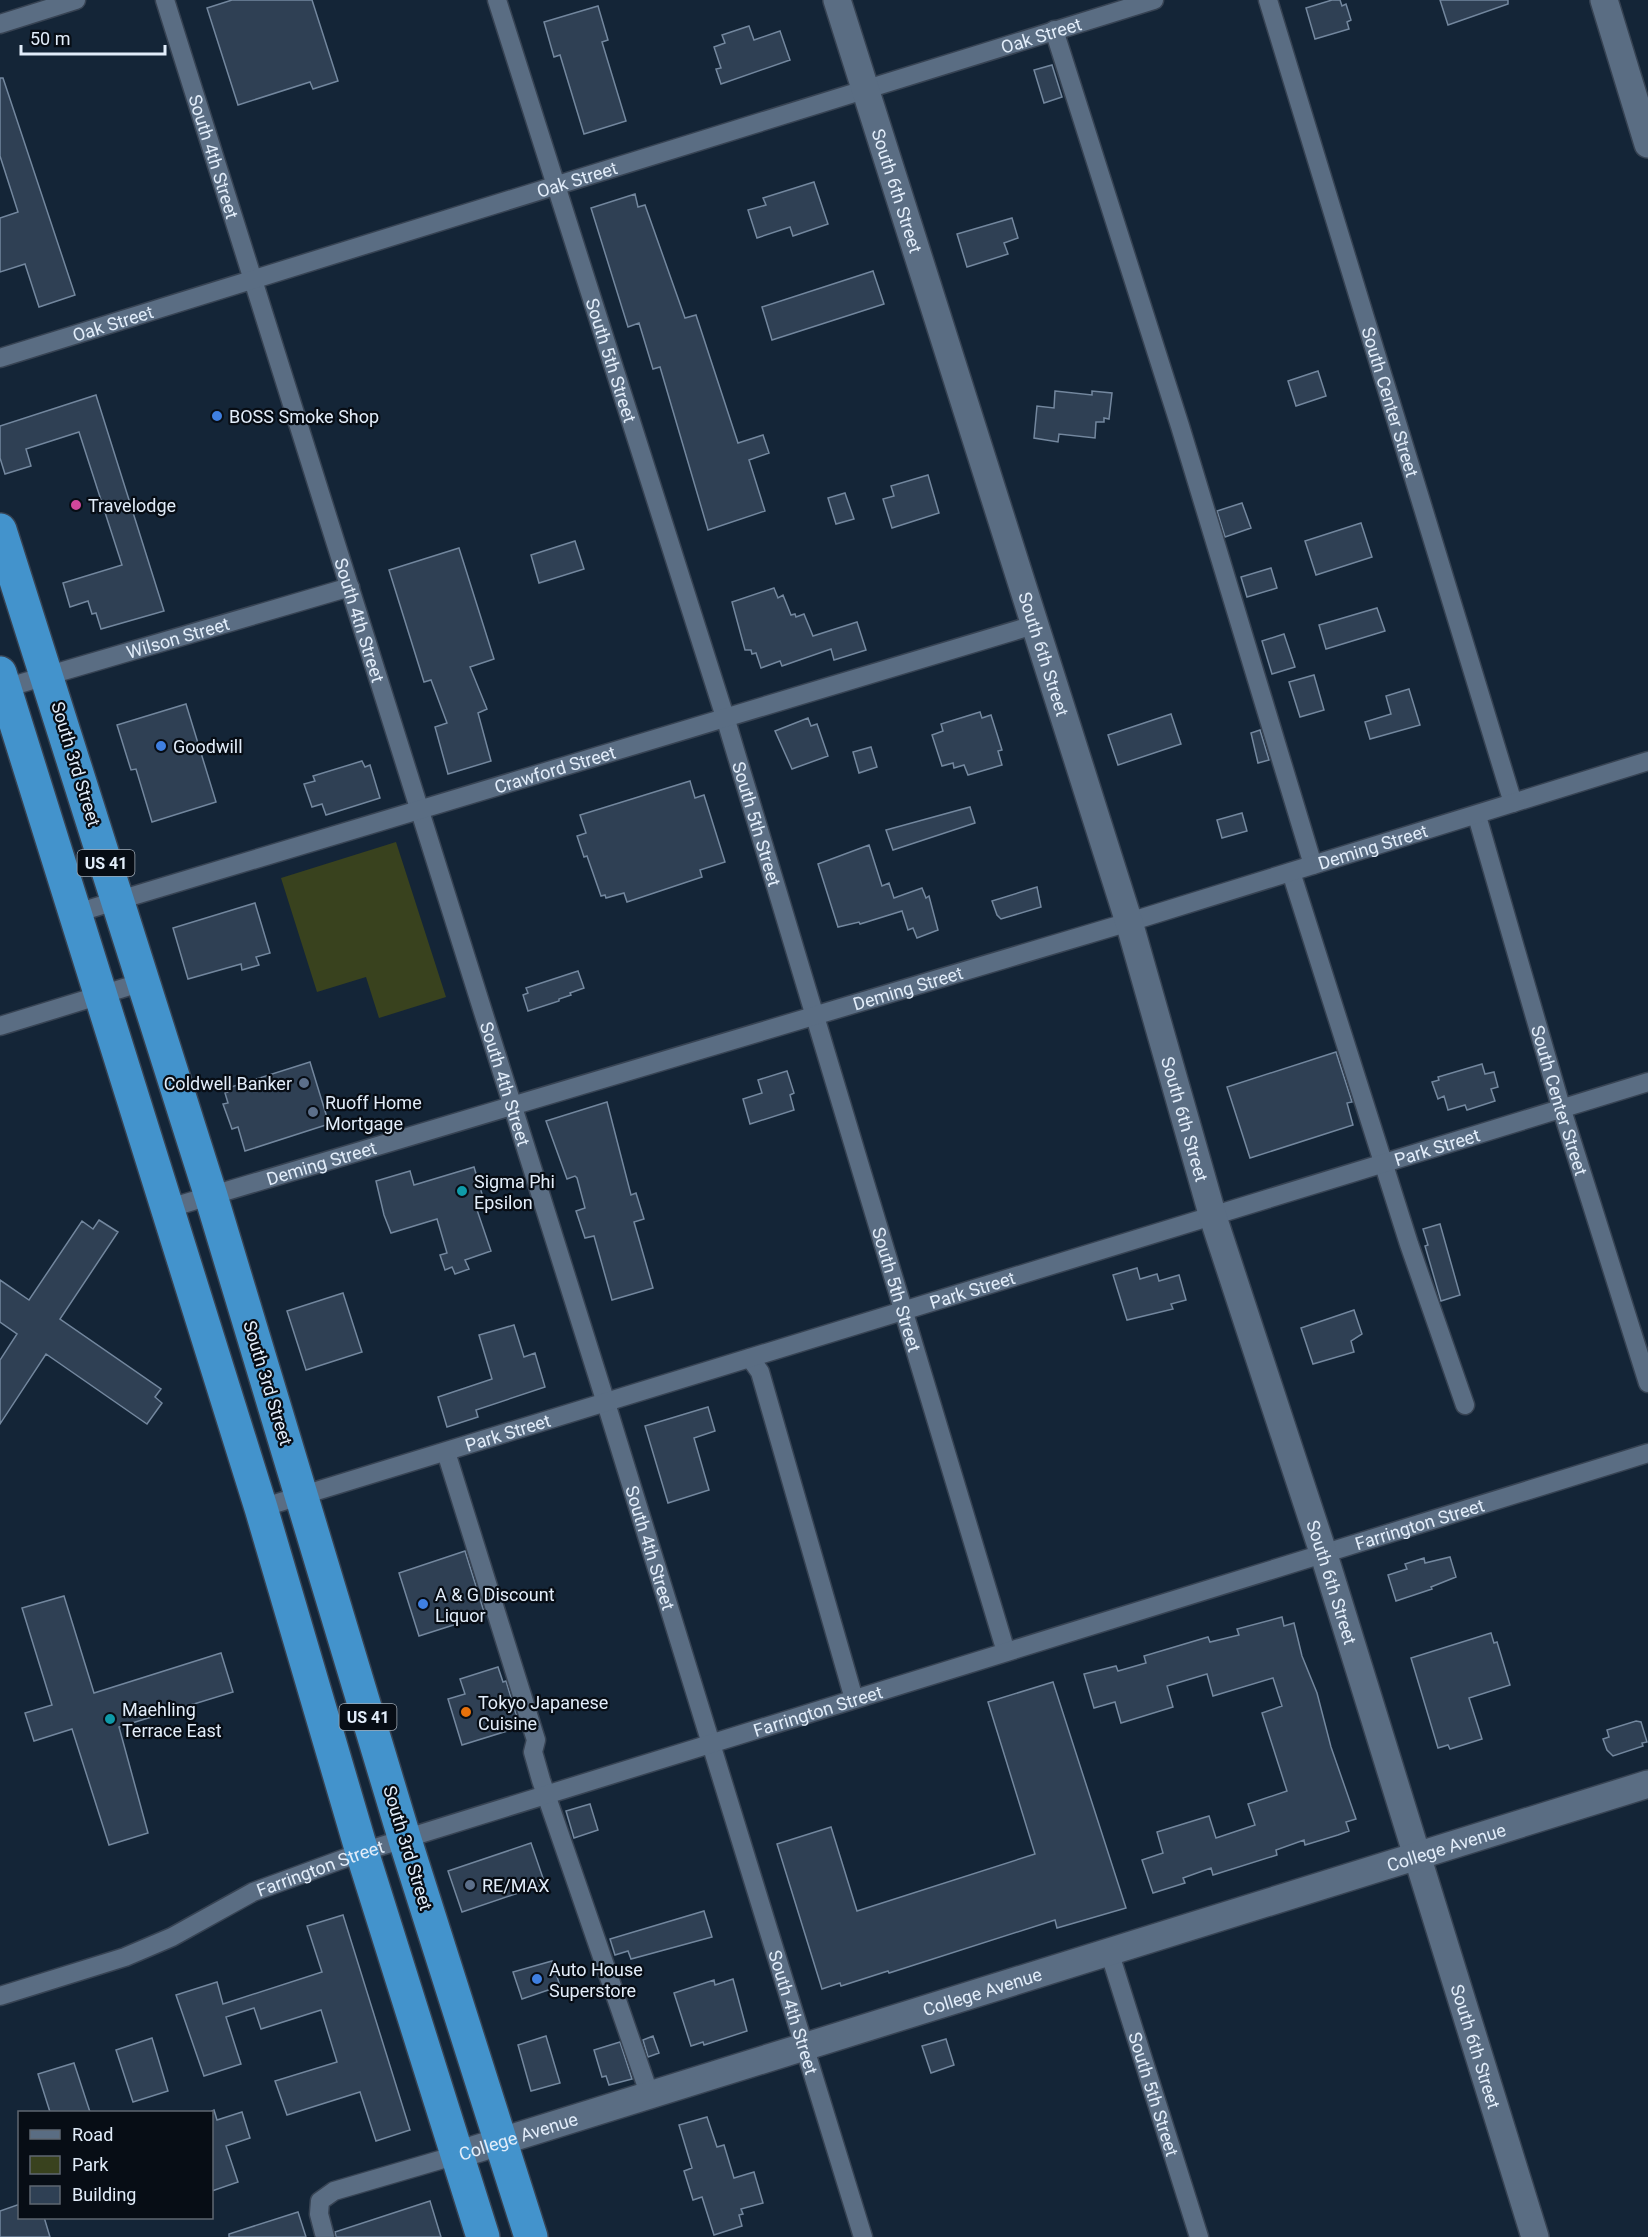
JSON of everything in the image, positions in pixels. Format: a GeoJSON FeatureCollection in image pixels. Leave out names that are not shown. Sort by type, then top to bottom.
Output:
{"type":"FeatureCollection","features":[{"type":"Feature","properties":{"kind":"highway","name":"South 3rd Street"},"geometry":{"type":"LineString","coordinates":[[0,530],[211,1196],[405,1840],[531,2237]]}},
{"type":"Feature","properties":{"kind":"highway","name":"US 41"},"geometry":{"type":"LineString","coordinates":[[2,681],[261,1508],[362,1851],[483,2237]]}},
{"type":"Feature","properties":{"kind":"street"},"geometry":{"type":"LineString","coordinates":[[0,24],[76,0]]}},
{"type":"Feature","properties":{"kind":"street","name":"South 4th Street"},"geometry":{"type":"LineString","coordinates":[[165,0],[606,1403],[863,2237]]}},
{"type":"Feature","properties":{"kind":"street","name":"South 5th Street"},"geometry":{"type":"LineString","coordinates":[[497,0],[725,717],[1006,1652]]}},
{"type":"Feature","properties":{"kind":"street","name":"South 6th Street"},"geometry":{"type":"LineString","coordinates":[[837,0],[1129,922],[1213,1217],[1324,1555],[1535,2237]]}},
{"type":"Feature","properties":{"kind":"street","name":"Oak Street"},"geometry":{"type":"LineString","coordinates":[[0,358],[1154,0]]}},
{"type":"Feature","properties":{"kind":"street","name":"South Center Street"},"geometry":{"type":"LineString","coordinates":[[1268,0],[1513,803]]}},
{"type":"Feature","properties":{"kind":"street"},"geometry":{"type":"LineString","coordinates":[[1604,0],[1648,144]]}},
{"type":"Feature","properties":{"kind":"street"},"geometry":{"type":"LineString","coordinates":[[1054,30],[1180,426],[1314,865]]}},
{"type":"Feature","properties":{"kind":"street","name":"Wilson Street"},"geometry":{"type":"LineString","coordinates":[[2,681],[48,676],[350,587]]}},
{"type":"Feature","properties":{"kind":"street","name":"Crawford Street"},"geometry":{"type":"LineString","coordinates":[[76,914],[1034,625]]}},
{"type":"Feature","properties":{"kind":"street","name":"Deming Street"},"geometry":{"type":"LineString","coordinates":[[166,1209],[1129,922],[1478,816],[1648,761]]}},
{"type":"Feature","properties":{"kind":"street","name":"South Center Street"},"geometry":{"type":"LineString","coordinates":[[1478,816],[1561,1107],[1648,1383]]}},
{"type":"Feature","properties":{"kind":"street"},"geometry":{"type":"LineString","coordinates":[[1291,872],[1409,1244],[1465,1405]]}},
{"type":"Feature","properties":{"kind":"street"},"geometry":{"type":"LineString","coordinates":[[0,1026],[142,982]]}},
{"type":"Feature","properties":{"kind":"street","name":"Park Street"},"geometry":{"type":"LineString","coordinates":[[261,1508],[1648,1082]]}},
{"type":"Feature","properties":{"kind":"street"},"geometry":{"type":"LineString","coordinates":[[750,1358],[760,1372],[854,1699]]}},
{"type":"Feature","properties":{"kind":"street"},"geometry":{"type":"LineString","coordinates":[[446,1452],[536,1740],[533,1752],[546,1795],[650,2096]]}},
{"type":"Feature","properties":{"kind":"street","name":"Farrington Street"},"geometry":{"type":"LineString","coordinates":[[0,1996],[125,1957],[172,1937],[253,1892],[362,1851],[405,1840],[1648,1453]]}},
{"type":"Feature","properties":{"kind":"street","name":"College Avenue"},"geometry":{"type":"LineString","coordinates":[[325,2237],[319,2214],[320,2201],[334,2191],[804,2049],[1110,1951],[1648,1784]]}},
{"type":"Feature","properties":{"kind":"street","name":"South 5th Street"},"geometry":{"type":"LineString","coordinates":[[1110,1951],[1199,2237]]}},
{"type":"Feature","properties":{"kind":"green space"},"geometry":{"type":"Polygon","coordinates":[[[396,842],[446,997],[379,1018],[366,977],[317,992],[281,878],[396,842]]]}},
{"type":"Feature","properties":{"kind":"building"},"geometry":{"type":"Polygon","coordinates":[[[232,0],[312,0],[338,81],[313,89],[310,82],[238,105],[207,8],[232,0]]]}},
{"type":"Feature","properties":{"kind":"building"},"geometry":{"type":"Polygon","coordinates":[[[1332,0],[1340,0],[1342,6],[1346,4],[1351,20],[1347,22],[1349,29],[1315,39],[1306,8],[1332,0]]]}},
{"type":"Feature","properties":{"kind":"building"},"geometry":{"type":"Polygon","coordinates":[[[1440,0],[1508,0],[1508,4],[1448,25],[1440,0]]]}},
{"type":"Feature","properties":{"kind":"building"},"geometry":{"type":"Polygon","coordinates":[[[598,6],[608,40],[602,42],[626,121],[584,134],[560,55],[554,57],[544,22],[598,6]]]}},
{"type":"Feature","properties":{"kind":"building"},"geometry":{"type":"Polygon","coordinates":[[[749,26],[754,40],[780,31],[790,60],[721,84],[716,69],[721,68],[714,47],[725,43],[722,35],[749,26]]]}},
{"type":"Feature","properties":{"kind":"building"},"geometry":{"type":"Polygon","coordinates":[[[1052,65],[1062,97],[1044,103],[1034,70],[1052,65]]]}},
{"type":"Feature","properties":{"kind":"building"},"geometry":{"type":"Polygon","coordinates":[[[0,78],[3,78],[75,295],[39,307],[25,264],[0,272],[0,218],[18,212],[0,156],[0,78]]]}},
{"type":"Feature","properties":{"kind":"building"},"geometry":{"type":"Polygon","coordinates":[[[814,182],[828,224],[793,236],[790,227],[757,238],[748,210],[766,205],[763,198],[814,182]]]}},
{"type":"Feature","properties":{"kind":"building"},"geometry":{"type":"Polygon","coordinates":[[[635,194],[638,207],[645,205],[685,318],[696,315],[738,443],[763,435],[769,453],[749,460],[765,511],[708,530],[660,367],[653,369],[639,323],[628,327],[591,208],[635,194]]]}},
{"type":"Feature","properties":{"kind":"building"},"geometry":{"type":"Polygon","coordinates":[[[1012,218],[1018,238],[1004,243],[1008,254],[967,267],[957,234],[1012,218]]]}},
{"type":"Feature","properties":{"kind":"building"},"geometry":{"type":"Polygon","coordinates":[[[873,271],[884,304],[772,340],[762,307],[873,271]]]}},
{"type":"Feature","properties":{"kind":"building"},"geometry":{"type":"Polygon","coordinates":[[[1318,371],[1326,396],[1296,406],[1288,381],[1318,371]]]}},
{"type":"Feature","properties":{"kind":"building"},"geometry":{"type":"Polygon","coordinates":[[[1055,391],[1092,395],[1092,391],[1112,393],[1109,419],[1104,418],[1104,422],[1096,422],[1095,438],[1059,434],[1058,442],[1034,438],[1037,406],[1054,408],[1055,391]]]}},
{"type":"Feature","properties":{"kind":"building"},"geometry":{"type":"Polygon","coordinates":[[[96,395],[164,611],[101,629],[96,613],[92,614],[88,601],[70,607],[63,583],[122,565],[79,432],[26,449],[31,466],[5,474],[0,458],[0,426],[96,395]]]}},
{"type":"Feature","properties":{"kind":"building"},"geometry":{"type":"Polygon","coordinates":[[[928,475],[939,513],[892,528],[883,499],[894,496],[891,486],[928,475]]]}},
{"type":"Feature","properties":{"kind":"building"},"geometry":{"type":"Polygon","coordinates":[[[845,493],[854,519],[836,524],[828,498],[845,493]]]}},
{"type":"Feature","properties":{"kind":"building"},"geometry":{"type":"Polygon","coordinates":[[[1242,503],[1251,528],[1225,537],[1217,511],[1242,503]]]}},
{"type":"Feature","properties":{"kind":"building"},"geometry":{"type":"Polygon","coordinates":[[[1361,523],[1372,557],[1316,575],[1305,541],[1361,523]]]}},
{"type":"Feature","properties":{"kind":"building"},"geometry":{"type":"Polygon","coordinates":[[[575,541],[584,569],[539,583],[531,555],[575,541]]]}},
{"type":"Feature","properties":{"kind":"building"},"geometry":{"type":"Polygon","coordinates":[[[459,548],[494,659],[470,667],[487,709],[478,713],[491,761],[448,774],[435,727],[447,723],[431,680],[424,682],[389,570],[459,548]]]}},
{"type":"Feature","properties":{"kind":"building"},"geometry":{"type":"Polygon","coordinates":[[[1271,568],[1277,588],[1247,597],[1241,577],[1271,568]]]}},
{"type":"Feature","properties":{"kind":"building"},"geometry":{"type":"Polygon","coordinates":[[[774,588],[778,598],[783,595],[791,615],[795,614],[796,617],[804,614],[813,636],[857,622],[866,650],[834,660],[831,649],[782,666],[780,661],[761,668],[756,653],[752,654],[751,650],[745,650],[732,602],[774,588]]]}},
{"type":"Feature","properties":{"kind":"building"},"geometry":{"type":"Polygon","coordinates":[[[1377,608],[1385,631],[1326,649],[1319,625],[1377,608]]]}},
{"type":"Feature","properties":{"kind":"building"},"geometry":{"type":"Polygon","coordinates":[[[1284,634],[1295,667],[1272,674],[1262,641],[1284,634]]]}},
{"type":"Feature","properties":{"kind":"building"},"geometry":{"type":"Polygon","coordinates":[[[1314,675],[1324,710],[1300,717],[1289,682],[1314,675]]]}},
{"type":"Feature","properties":{"kind":"building"},"geometry":{"type":"Polygon","coordinates":[[[1409,689],[1420,725],[1370,739],[1365,722],[1391,714],[1386,696],[1409,689]]]}},
{"type":"Feature","properties":{"kind":"building","name":"Goodwill"},"geometry":{"type":"Polygon","coordinates":[[[186,704],[216,802],[152,822],[136,769],[131,770],[117,725],[186,704]]]}},
{"type":"Feature","properties":{"kind":"building"},"geometry":{"type":"Polygon","coordinates":[[[980,712],[982,718],[991,715],[1002,750],[998,751],[1002,765],[968,775],[964,765],[954,768],[953,763],[942,766],[932,735],[943,731],[941,724],[980,712]]]}},
{"type":"Feature","properties":{"kind":"building"},"geometry":{"type":"Polygon","coordinates":[[[1171,714],[1181,744],[1118,765],[1108,735],[1171,714]]]}},
{"type":"Feature","properties":{"kind":"building"},"geometry":{"type":"Polygon","coordinates":[[[808,718],[811,726],[817,724],[828,756],[792,769],[775,731],[808,718]]]}},
{"type":"Feature","properties":{"kind":"building"},"geometry":{"type":"Polygon","coordinates":[[[1260,730],[1269,760],[1258,763],[1251,733],[1260,730]]]}},
{"type":"Feature","properties":{"kind":"building"},"geometry":{"type":"Polygon","coordinates":[[[871,747],[877,767],[859,773],[853,752],[871,747]]]}},
{"type":"Feature","properties":{"kind":"building"},"geometry":{"type":"Polygon","coordinates":[[[362,761],[365,767],[370,765],[380,798],[326,815],[322,804],[312,807],[304,784],[315,781],[313,776],[362,761]]]}},
{"type":"Feature","properties":{"kind":"building"},"geometry":{"type":"Polygon","coordinates":[[[690,781],[695,798],[704,795],[725,862],[700,870],[702,877],[627,902],[624,893],[606,898],[605,895],[601,896],[587,856],[584,857],[577,836],[586,833],[580,815],[690,781]]]}},
{"type":"Feature","properties":{"kind":"building"},"geometry":{"type":"Polygon","coordinates":[[[970,807],[975,823],[893,850],[886,830],[970,807]]]}},
{"type":"Feature","properties":{"kind":"building"},"geometry":{"type":"Polygon","coordinates":[[[1242,813],[1247,831],[1222,838],[1217,820],[1242,813]]]}},
{"type":"Feature","properties":{"kind":"building"},"geometry":{"type":"Polygon","coordinates":[[[869,845],[882,886],[889,883],[894,898],[922,888],[926,898],[929,896],[938,930],[917,938],[913,928],[908,930],[902,911],[860,924],[859,922],[838,927],[818,864],[869,845]]]}},
{"type":"Feature","properties":{"kind":"building"},"geometry":{"type":"Polygon","coordinates":[[[1037,887],[1041,907],[1001,919],[997,915],[992,901],[1037,887]]]}},
{"type":"Feature","properties":{"kind":"building"},"geometry":{"type":"Polygon","coordinates":[[[255,903],[270,953],[256,957],[259,965],[242,970],[241,964],[188,979],[173,928],[255,903]]]}},
{"type":"Feature","properties":{"kind":"building"},"geometry":{"type":"Polygon","coordinates":[[[578,971],[584,988],[570,993],[571,995],[559,1001],[528,1011],[523,995],[528,993],[526,988],[578,971]]]}},
{"type":"Feature","properties":{"kind":"building"},"geometry":{"type":"Polygon","coordinates":[[[1336,1052],[1352,1102],[1347,1103],[1353,1125],[1250,1158],[1227,1087],[1336,1052]]]}},
{"type":"Feature","properties":{"kind":"building"},"geometry":{"type":"Polygon","coordinates":[[[310,1062],[329,1124],[245,1151],[238,1127],[232,1129],[223,1104],[228,1103],[225,1093],[230,1091],[231,1087],[310,1062]]]}},
{"type":"Feature","properties":{"kind":"building"},"geometry":{"type":"Polygon","coordinates":[[[1482,1064],[1485,1074],[1494,1072],[1498,1087],[1491,1089],[1495,1101],[1467,1110],[1465,1105],[1448,1110],[1444,1096],[1438,1099],[1432,1082],[1439,1080],[1438,1077],[1482,1064]]]}},
{"type":"Feature","properties":{"kind":"building"},"geometry":{"type":"Polygon","coordinates":[[[787,1071],[794,1093],[790,1095],[794,1110],[750,1124],[743,1099],[762,1093],[758,1080],[787,1071]]]}},
{"type":"Feature","properties":{"kind":"building"},"geometry":{"type":"Polygon","coordinates":[[[607,1102],[631,1195],[636,1193],[644,1219],[634,1222],[653,1288],[612,1300],[594,1236],[585,1238],[576,1211],[585,1208],[577,1178],[575,1176],[567,1179],[546,1121],[607,1102]]]}},
{"type":"Feature","properties":{"kind":"building"},"geometry":{"type":"Polygon","coordinates":[[[474,1167],[485,1204],[476,1207],[491,1251],[465,1260],[469,1269],[455,1274],[452,1267],[445,1270],[440,1255],[447,1253],[437,1219],[391,1233],[376,1181],[410,1171],[414,1185],[474,1167]]]}},
{"type":"Feature","properties":{"kind":"building"},"geometry":{"type":"Polygon","coordinates":[[[99,1220],[118,1232],[60,1319],[161,1389],[155,1397],[162,1403],[147,1424],[46,1354],[0,1424],[0,1360],[17,1334],[0,1322],[0,1280],[29,1300],[82,1221],[93,1229],[99,1220]]]}},
{"type":"Feature","properties":{"kind":"building"},"geometry":{"type":"Polygon","coordinates":[[[1440,1224],[1460,1295],[1441,1301],[1425,1246],[1428,1245],[1423,1229],[1440,1224]]]}},
{"type":"Feature","properties":{"kind":"building"},"geometry":{"type":"Polygon","coordinates":[[[1137,1268],[1140,1279],[1157,1274],[1159,1281],[1179,1275],[1186,1300],[1171,1304],[1173,1309],[1127,1320],[1113,1275],[1137,1268]]]}},
{"type":"Feature","properties":{"kind":"building"},"geometry":{"type":"Polygon","coordinates":[[[343,1293],[362,1352],[306,1370],[287,1311],[343,1293]]]}},
{"type":"Feature","properties":{"kind":"building"},"geometry":{"type":"Polygon","coordinates":[[[1354,1310],[1362,1334],[1351,1341],[1354,1352],[1313,1364],[1301,1328],[1354,1310]]]}},
{"type":"Feature","properties":{"kind":"building"},"geometry":{"type":"Polygon","coordinates":[[[514,1325],[524,1357],[535,1353],[545,1387],[476,1410],[478,1417],[447,1427],[438,1397],[492,1379],[479,1335],[514,1325]]]}},
{"type":"Feature","properties":{"kind":"building"},"geometry":{"type":"Polygon","coordinates":[[[708,1407],[715,1431],[694,1438],[709,1490],[668,1503],[645,1426],[708,1407]]]}},
{"type":"Feature","properties":{"kind":"building"},"geometry":{"type":"Polygon","coordinates":[[[465,1551],[485,1615],[419,1636],[399,1573],[465,1551]]]}},
{"type":"Feature","properties":{"kind":"building"},"geometry":{"type":"Polygon","coordinates":[[[1450,1557],[1456,1577],[1431,1587],[1432,1589],[1396,1601],[1388,1575],[1407,1569],[1405,1564],[1424,1558],[1425,1563],[1450,1557]]]}},
{"type":"Feature","properties":{"kind":"building","name":"Maehling Terrace East"},"geometry":{"type":"Polygon","coordinates":[[[64,1596],[94,1693],[221,1653],[233,1692],[119,1727],[148,1833],[109,1845],[72,1729],[34,1741],[25,1713],[52,1705],[22,1608],[64,1596]]]}},
{"type":"Feature","properties":{"kind":"building"},"geometry":{"type":"Polygon","coordinates":[[[1282,1617],[1284,1626],[1294,1623],[1302,1656],[1317,1693],[1331,1747],[1356,1819],[1346,1822],[1349,1831],[1305,1845],[1304,1840],[1276,1850],[1277,1855],[1213,1875],[1211,1868],[1183,1878],[1185,1883],[1153,1893],[1142,1860],[1163,1853],[1157,1832],[1209,1816],[1216,1838],[1255,1825],[1248,1804],[1287,1791],[1262,1713],[1282,1706],[1273,1678],[1213,1696],[1207,1674],[1167,1686],[1173,1707],[1121,1723],[1115,1702],[1094,1708],[1084,1674],[1116,1666],[1118,1671],[1146,1663],[1144,1656],[1208,1637],[1210,1642],[1239,1635],[1237,1629],[1282,1617]]]}},
{"type":"Feature","properties":{"kind":"building"},"geometry":{"type":"Polygon","coordinates":[[[1491,1633],[1494,1643],[1497,1642],[1510,1685],[1469,1698],[1482,1739],[1450,1749],[1448,1745],[1438,1748],[1411,1658],[1491,1633]]]}},
{"type":"Feature","properties":{"kind":"building"},"geometry":{"type":"Polygon","coordinates":[[[498,1667],[503,1682],[506,1681],[520,1727],[462,1745],[448,1699],[465,1694],[460,1679],[498,1667]]]}},
{"type":"Feature","properties":{"kind":"building"},"geometry":{"type":"Polygon","coordinates":[[[1053,1682],[1126,1908],[1057,1928],[1055,1920],[889,1973],[888,1971],[841,1986],[840,1983],[822,1989],[777,1844],[831,1827],[857,1911],[1035,1854],[988,1702],[1053,1682]]]}},
{"type":"Feature","properties":{"kind":"building"},"geometry":{"type":"Polygon","coordinates":[[[1636,1721],[1641,1722],[1647,1742],[1642,1743],[1643,1746],[1613,1756],[1607,1750],[1603,1739],[1609,1737],[1607,1730],[1636,1721]]]}},
{"type":"Feature","properties":{"kind":"building"},"geometry":{"type":"Polygon","coordinates":[[[590,1804],[598,1830],[574,1838],[566,1811],[590,1804]]]}},
{"type":"Feature","properties":{"kind":"building"},"geometry":{"type":"Polygon","coordinates":[[[531,1843],[545,1884],[462,1912],[448,1871],[531,1843]]]}},
{"type":"Feature","properties":{"kind":"building"},"geometry":{"type":"Polygon","coordinates":[[[704,1911],[712,1937],[631,1959],[628,1951],[615,1955],[610,1939],[704,1911]]]}},
{"type":"Feature","properties":{"kind":"building"},"geometry":{"type":"Polygon","coordinates":[[[343,1915],[410,2130],[376,2141],[360,2092],[287,2115],[275,2081],[337,2062],[321,2010],[261,2029],[254,2008],[226,2017],[241,2064],[204,2076],[176,1995],[217,1982],[223,2004],[322,1972],[307,1926],[343,1915]]]}},
{"type":"Feature","properties":{"kind":"building","name":"Auto House Superstore"},"geometry":{"type":"Polygon","coordinates":[[[552,1961],[560,1986],[522,1999],[513,1972],[552,1961]]]}},
{"type":"Feature","properties":{"kind":"building"},"geometry":{"type":"Polygon","coordinates":[[[733,1979],[747,2031],[704,2045],[703,2042],[691,2046],[674,1993],[714,1980],[715,1985],[733,1979]]]}},
{"type":"Feature","properties":{"kind":"building"},"geometry":{"type":"Polygon","coordinates":[[[546,2036],[560,2083],[531,2091],[518,2045],[546,2036]]]}},
{"type":"Feature","properties":{"kind":"building"},"geometry":{"type":"Polygon","coordinates":[[[653,2036],[659,2053],[648,2057],[643,2040],[653,2036]]]}},
{"type":"Feature","properties":{"kind":"building"},"geometry":{"type":"Polygon","coordinates":[[[152,2038],[168,2091],[133,2102],[116,2050],[152,2038]]]}},
{"type":"Feature","properties":{"kind":"building"},"geometry":{"type":"Polygon","coordinates":[[[946,2039],[954,2065],[931,2073],[922,2046],[946,2039]]]}},
{"type":"Feature","properties":{"kind":"building"},"geometry":{"type":"Polygon","coordinates":[[[620,2042],[632,2079],[609,2085],[606,2076],[602,2077],[594,2050],[620,2042]]]}},
{"type":"Feature","properties":{"kind":"building"},"geometry":{"type":"Polygon","coordinates":[[[74,2063],[90,2111],[50,2111],[38,2074],[74,2063]]]}},
{"type":"Feature","properties":{"kind":"building"},"geometry":{"type":"Polygon","coordinates":[[[214,2110],[217,2120],[242,2112],[250,2138],[226,2146],[238,2182],[213,2191],[213,2111],[214,2110]]]}},
{"type":"Feature","properties":{"kind":"building"},"geometry":{"type":"Polygon","coordinates":[[[707,2117],[717,2147],[724,2145],[734,2178],[754,2172],[763,2203],[741,2209],[743,2214],[739,2215],[742,2226],[714,2235],[702,2197],[693,2200],[684,2171],[692,2168],[679,2125],[707,2117]]]}},
{"type":"Feature","properties":{"kind":"building"},"geometry":{"type":"Polygon","coordinates":[[[430,2201],[441,2237],[336,2237],[335,2232],[430,2201]]]}},
{"type":"Feature","properties":{"kind":"building"},"geometry":{"type":"Polygon","coordinates":[[[18,2205],[18,2219],[45,2219],[50,2237],[0,2237],[0,2211],[18,2205]]]}},
{"type":"Feature","properties":{"kind":"building"},"geometry":{"type":"Polygon","coordinates":[[[298,2212],[306,2237],[229,2237],[229,2234],[298,2212]]]}},
{"type":"Feature","properties":{"kind":"place","name":"BOSS Smoke Shop"},"geometry":{"type":"Point","coordinates":[217,416]}},
{"type":"Feature","properties":{"kind":"place","name":"Travelodge"},"geometry":{"type":"Point","coordinates":[76,505]}},
{"type":"Feature","properties":{"kind":"place","name":"Goodwill"},"geometry":{"type":"Point","coordinates":[161,746]}},
{"type":"Feature","properties":{"kind":"place","name":"Coldwell Banker"},"geometry":{"type":"Point","coordinates":[304,1083]}},
{"type":"Feature","properties":{"kind":"place","name":"Ruoff Home Mortgage"},"geometry":{"type":"Point","coordinates":[313,1112]}},
{"type":"Feature","properties":{"kind":"place","name":"Sigma Phi Epsilon"},"geometry":{"type":"Point","coordinates":[462,1191]}},
{"type":"Feature","properties":{"kind":"place","name":"A & G Discount Liquor"},"geometry":{"type":"Point","coordinates":[423,1604]}},
{"type":"Feature","properties":{"kind":"place","name":"Tokyo Japanese Cuisine"},"geometry":{"type":"Point","coordinates":[466,1712]}},
{"type":"Feature","properties":{"kind":"place","name":"Maehling Terrace East"},"geometry":{"type":"Point","coordinates":[110,1719]}},
{"type":"Feature","properties":{"kind":"place","name":"RE/MAX"},"geometry":{"type":"Point","coordinates":[470,1885]}},
{"type":"Feature","properties":{"kind":"place","name":"Auto House Superstore"},"geometry":{"type":"Point","coordinates":[537,1979]}}]}
